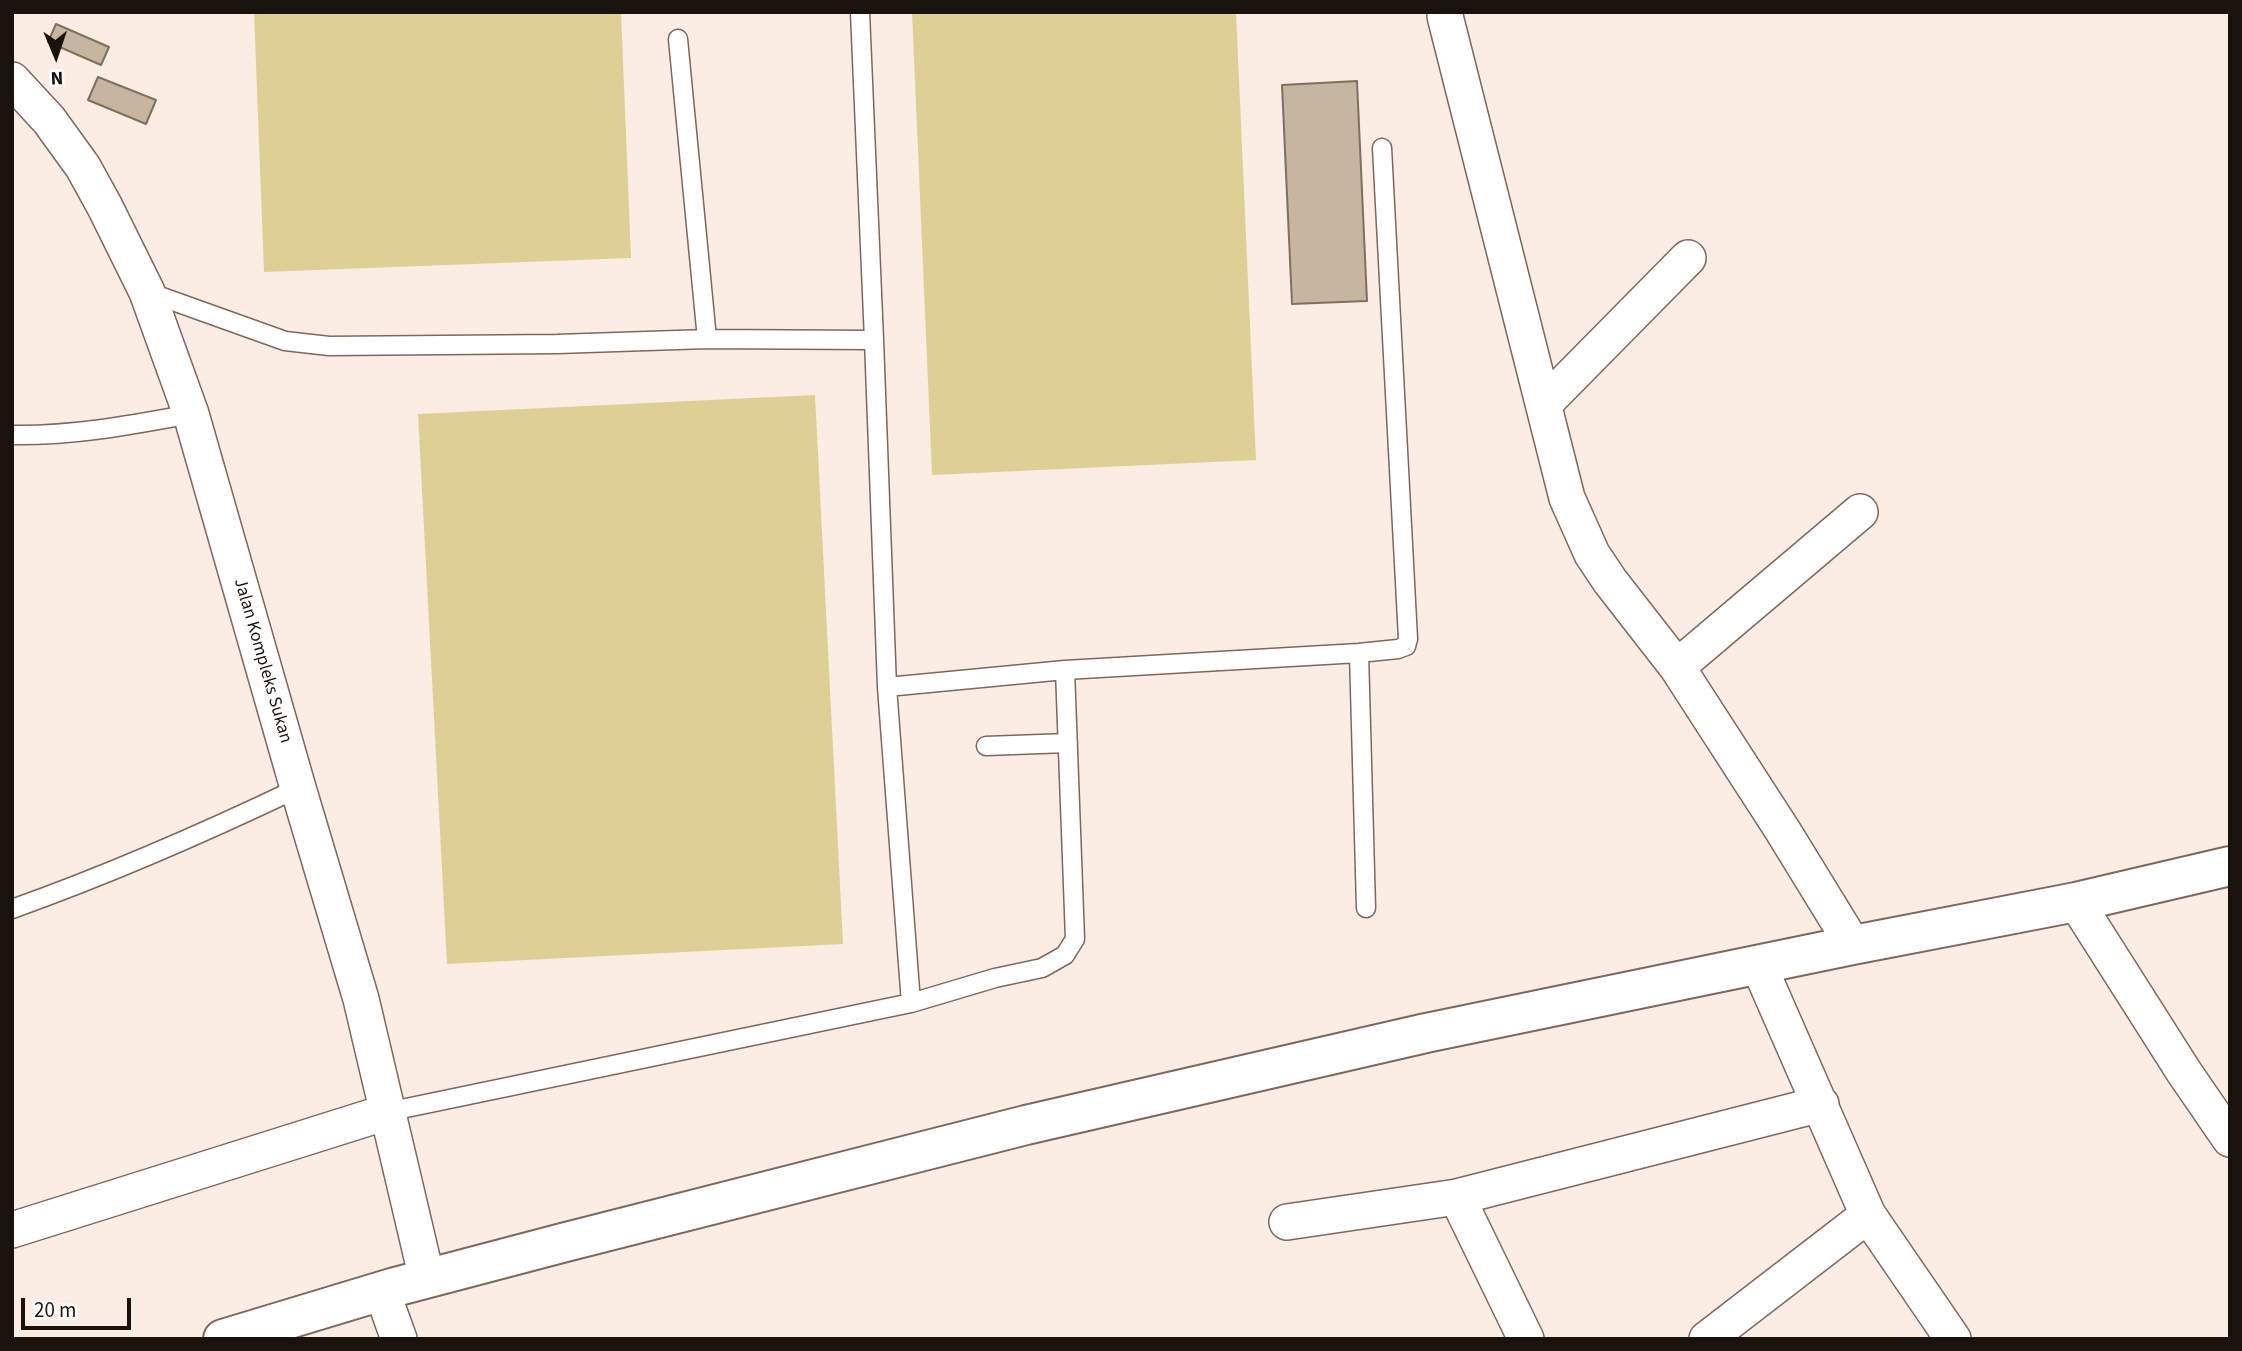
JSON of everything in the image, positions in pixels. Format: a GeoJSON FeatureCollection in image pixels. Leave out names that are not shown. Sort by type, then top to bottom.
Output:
{"type":"FeatureCollection","features":[{"type":"Feature","properties":{"kind":"street"},"geometry":{"type":"LineString","coordinates":[[1445,16],[1567,498],[1592,554],[1677,667],[1853,945]]}},
{"type":"Feature","properties":{"kind":"street","name":"Jalan Kompleks Sukan"},"geometry":{"type":"LineString","coordinates":[[12,80],[49,120],[83,167],[147,292],[191,414],[361,999],[427,1279]]}},
{"type":"Feature","properties":{"kind":"street"},"geometry":{"type":"LineString","coordinates":[[1544,404],[1688,258]]}},
{"type":"Feature","properties":{"kind":"street"},"geometry":{"type":"LineString","coordinates":[[1677,667],[1860,512]]}},
{"type":"Feature","properties":{"kind":"street"},"geometry":{"type":"LineString","coordinates":[[223,1339],[427,1279],[1026,1125],[1426,1033],[2076,902],[2230,866]]}},
{"type":"Feature","properties":{"kind":"street"},"geometry":{"type":"LineString","coordinates":[[2076,902],[2230,1139]]}},
{"type":"Feature","properties":{"kind":"street"},"geometry":{"type":"LineString","coordinates":[[1759,966],[1868,1215],[1953,1339]]}},
{"type":"Feature","properties":{"kind":"street"},"geometry":{"type":"LineString","coordinates":[[1287,1222],[1457,1197],[1821,1104]]}},
{"type":"Feature","properties":{"kind":"street"},"geometry":{"type":"LineString","coordinates":[[12,1230],[387,1112]]}},
{"type":"Feature","properties":{"kind":"street"},"geometry":{"type":"LineString","coordinates":[[1457,1197],[1526,1339]]}},
{"type":"Feature","properties":{"kind":"street"},"geometry":{"type":"LineString","coordinates":[[1707,1339],[1868,1215]]}},
{"type":"Feature","properties":{"kind":"street"},"geometry":{"type":"LineString","coordinates":[[382,1292],[399,1339]]}},
{"type":"Feature","properties":{"kind":"lane"},"geometry":{"type":"LineString","coordinates":[[860,12],[887,687],[911,1003]]}},
{"type":"Feature","properties":{"kind":"lane"},"geometry":{"type":"LineString","coordinates":[[678,39],[707,340]]}},
{"type":"Feature","properties":{"kind":"lane"},"geometry":{"type":"LineString","coordinates":[[887,687],[1065,670],[1359,653],[1406,646],[1408,639],[1382,148]]}},
{"type":"Feature","properties":{"kind":"lane"},"geometry":{"type":"LineString","coordinates":[[147,292],[285,341],[329,346],[874,340]]}},
{"type":"Feature","properties":{"kind":"lane"},"geometry":{"type":"LineString","coordinates":[[12,435],[46,436],[103,431],[191,414]]}},
{"type":"Feature","properties":{"kind":"lane"},"geometry":{"type":"LineString","coordinates":[[1359,653],[1366,908]]}},
{"type":"Feature","properties":{"kind":"lane"},"geometry":{"type":"LineString","coordinates":[[387,1112],[911,1003],[995,978],[1042,968],[1065,955],[1075,939],[1065,670]]}},
{"type":"Feature","properties":{"kind":"lane"},"geometry":{"type":"LineString","coordinates":[[986,746],[1068,743]]}},
{"type":"Feature","properties":{"kind":"lane"},"geometry":{"type":"LineString","coordinates":[[12,909],[204,834],[298,788]]}},
{"type":"Feature","properties":{"kind":"shaded area"},"geometry":{"type":"Polygon","coordinates":[[[254,12],[621,12],[631,258],[264,272],[254,12]]]}},
{"type":"Feature","properties":{"kind":"shaded area"},"geometry":{"type":"Polygon","coordinates":[[[912,12],[1236,12],[1256,460],[932,475],[912,12]]]}},
{"type":"Feature","properties":{"kind":"shaded area"},"geometry":{"type":"Polygon","coordinates":[[[815,395],[843,944],[447,964],[418,414],[815,395]]]}},
{"type":"Feature","properties":{"kind":"building"},"geometry":{"type":"Polygon","coordinates":[[[56,24],[109,47],[101,65],[48,42],[56,24]]]}},
{"type":"Feature","properties":{"kind":"building"},"geometry":{"type":"Polygon","coordinates":[[[98,77],[156,100],[146,124],[88,100],[98,77]]]}},
{"type":"Feature","properties":{"kind":"building"},"geometry":{"type":"Polygon","coordinates":[[[1357,81],[1367,301],[1292,304],[1282,85],[1357,81]]]}}]}
